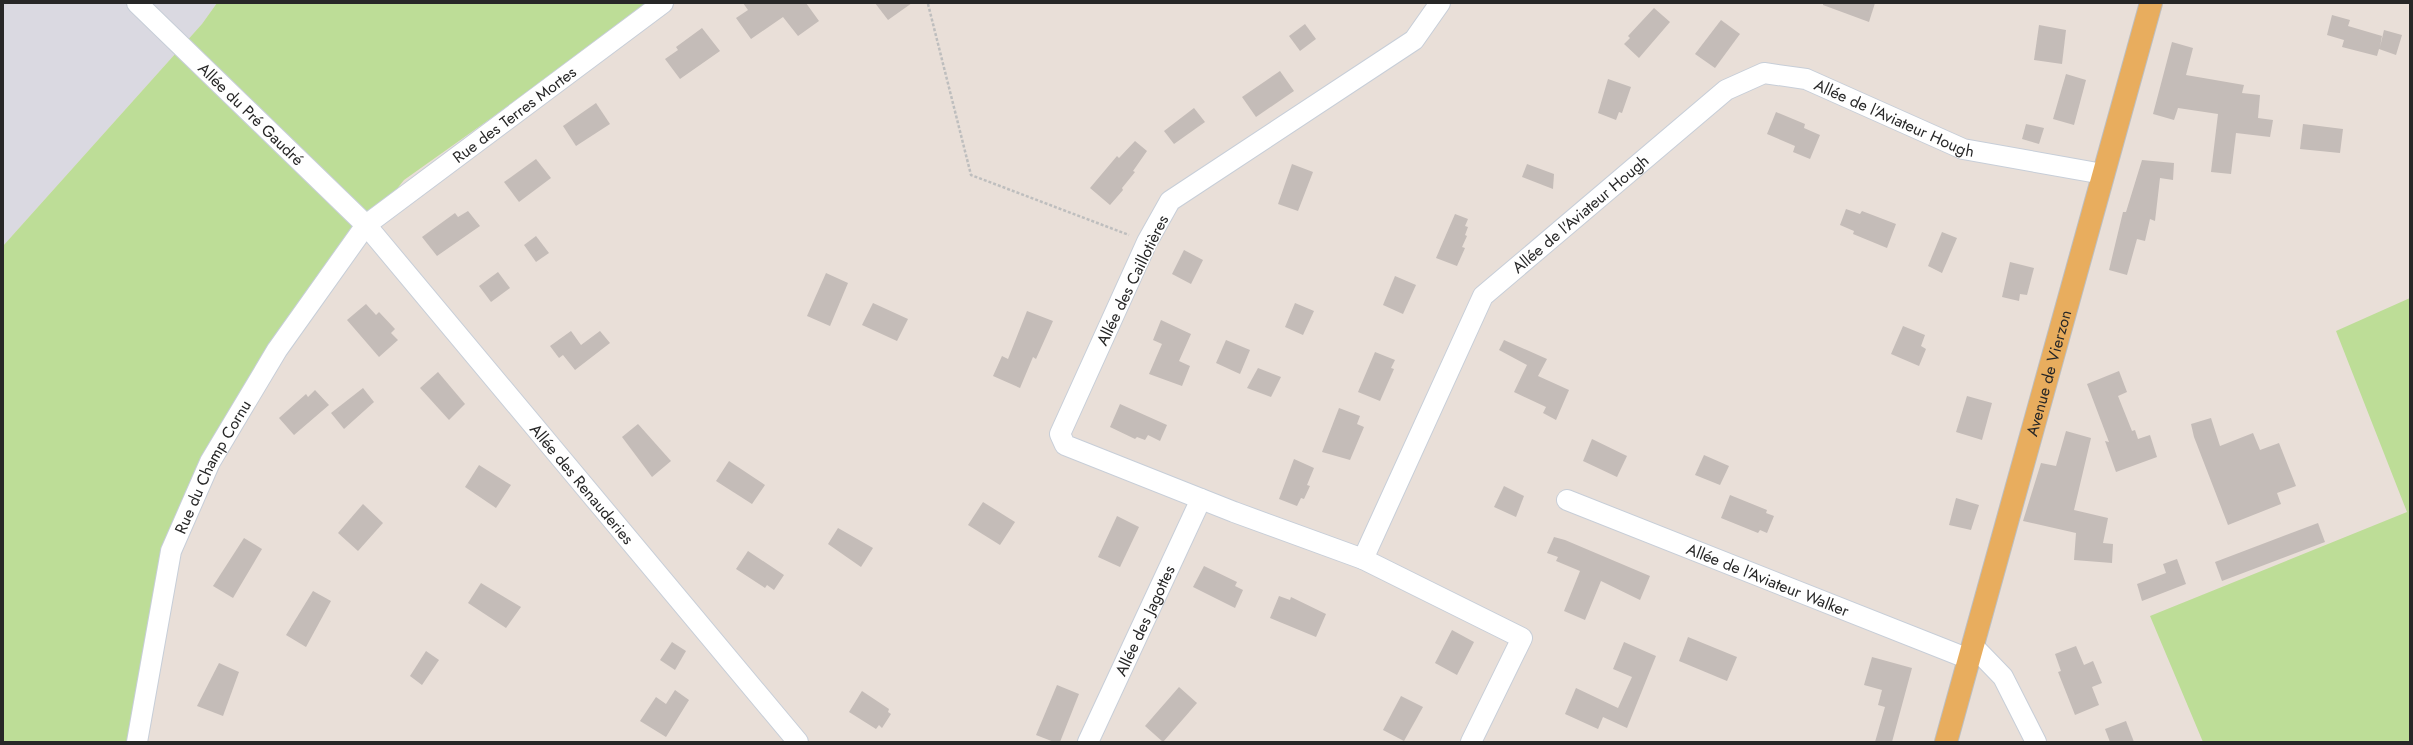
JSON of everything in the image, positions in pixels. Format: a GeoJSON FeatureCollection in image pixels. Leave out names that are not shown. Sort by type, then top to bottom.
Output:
{"type":"FeatureCollection","features":[{"type":"Feature","properties":{"kind":"main road","name":"Avenue de Vierzon"},"geometry":{"type":"LineString","coordinates":[[1946,742],[2151,3]]}},
{"type":"Feature","properties":{"kind":"street","name":"Allée du Pré Gaudré"},"geometry":{"type":"LineString","coordinates":[[137,3],[366,225]]}},
{"type":"Feature","properties":{"kind":"street","name":"Rue des Terres Mortes"},"geometry":{"type":"LineString","coordinates":[[366,225],[663,3]]}},
{"type":"Feature","properties":{"kind":"street","name":"Allée des Caillotières"},"geometry":{"type":"LineString","coordinates":[[1201,499],[1065,445],[1060,434],[1147,242],[1170,201],[1414,40],[1440,3]]}},
{"type":"Feature","properties":{"kind":"street","name":"Allée de l'Aviateur Hough"},"geometry":{"type":"LineString","coordinates":[[1363,559],[1483,296],[1726,90],[1764,73],[1806,79],[1963,149],[2103,174]]}},
{"type":"Feature","properties":{"kind":"street","name":"Rue du Champ Cornu"},"geometry":{"type":"LineString","coordinates":[[137,742],[171,551],[210,462],[277,350],[366,225]]}},
{"type":"Feature","properties":{"kind":"street","name":"Allée des Renauderies"},"geometry":{"type":"LineString","coordinates":[[366,225],[798,742]]}},
{"type":"Feature","properties":{"kind":"street"},"geometry":{"type":"LineString","coordinates":[[1201,499],[1363,559],[1522,638],[1471,742]]}},
{"type":"Feature","properties":{"kind":"street","name":"Allée des Jagottes"},"geometry":{"type":"LineString","coordinates":[[1088,742],[1201,499]]}},
{"type":"Feature","properties":{"kind":"street","name":"Allée de l'Aviateur Walker"},"geometry":{"type":"LineString","coordinates":[[1567,500],[1971,652]]}},
{"type":"Feature","properties":{"kind":"street"},"geometry":{"type":"LineString","coordinates":[[1971,652],[2003,677],[2036,742]]}},
{"type":"Feature","properties":{"kind":"path"},"geometry":{"type":"LineString","coordinates":[[928,4],[971,175],[1147,242]]}},
{"type":"Feature","properties":{"kind":"shaded area"},"geometry":{"type":"Polygon","coordinates":[[[3,3],[217,3],[202,24],[3,246],[3,3]]]}},
{"type":"Feature","properties":{"kind":"green space"},"geometry":{"type":"Polygon","coordinates":[[[217,3],[653,3],[404,180],[310,297],[174,550],[139,742],[3,742],[3,246],[202,24],[217,3]]]}},
{"type":"Feature","properties":{"kind":"green space"},"geometry":{"type":"Polygon","coordinates":[[[2410,298],[2410,742],[2203,742],[2150,616],[2407,512],[2336,331],[2410,298]]]}},
{"type":"Feature","properties":{"kind":"building"},"geometry":{"type":"Polygon","coordinates":[[[743,3],[806,3],[819,21],[798,36],[783,17],[751,39],[736,18],[748,10],[743,3]]]}},
{"type":"Feature","properties":{"kind":"building"},"geometry":{"type":"Polygon","coordinates":[[[875,3],[912,3],[888,20],[875,3]]]}},
{"type":"Feature","properties":{"kind":"building"},"geometry":{"type":"Polygon","coordinates":[[[1823,3],[1875,3],[1869,22],[1823,5],[1823,3]]]}},
{"type":"Feature","properties":{"kind":"building"},"geometry":{"type":"Polygon","coordinates":[[[1654,8],[1670,22],[1639,58],[1624,44],[1630,38],[1628,36],[1654,8]]]}},
{"type":"Feature","properties":{"kind":"building"},"geometry":{"type":"Polygon","coordinates":[[[2332,15],[2350,20],[2348,26],[2382,36],[2380,47],[2384,30],[2402,35],[2396,55],[2379,49],[2377,56],[2342,47],[2344,40],[2327,35],[2332,15]]]}},
{"type":"Feature","properties":{"kind":"building"},"geometry":{"type":"Polygon","coordinates":[[[1721,20],[1740,34],[1715,68],[1695,54],[1721,20]]]}},
{"type":"Feature","properties":{"kind":"building"},"geometry":{"type":"Polygon","coordinates":[[[1305,24],[1316,39],[1300,51],[1289,36],[1305,24]]]}},
{"type":"Feature","properties":{"kind":"building"},"geometry":{"type":"Polygon","coordinates":[[[2039,25],[2066,30],[2062,64],[2034,60],[2039,25]]]}},
{"type":"Feature","properties":{"kind":"building"},"geometry":{"type":"Polygon","coordinates":[[[702,28],[720,51],[680,79],[665,59],[678,50],[676,47],[702,28]]]}},
{"type":"Feature","properties":{"kind":"building"},"geometry":{"type":"Polygon","coordinates":[[[2172,42],[2193,48],[2186,75],[2244,85],[2242,93],[2260,95],[2258,118],[2273,120],[2270,137],[2236,133],[2231,174],[2211,172],[2218,114],[2178,108],[2174,120],[2153,114],[2172,42]]]}},
{"type":"Feature","properties":{"kind":"building"},"geometry":{"type":"Polygon","coordinates":[[[1280,71],[1294,91],[1256,117],[1242,97],[1280,71]]]}},
{"type":"Feature","properties":{"kind":"building"},"geometry":{"type":"Polygon","coordinates":[[[2066,74],[2086,80],[2074,125],[2053,119],[2066,74]]]}},
{"type":"Feature","properties":{"kind":"building"},"geometry":{"type":"Polygon","coordinates":[[[1608,79],[1631,87],[1622,113],[1619,112],[1616,120],[1598,113],[1608,79]]]}},
{"type":"Feature","properties":{"kind":"building"},"geometry":{"type":"Polygon","coordinates":[[[596,103],[610,124],[576,146],[563,126],[596,103]]]}},
{"type":"Feature","properties":{"kind":"building"},"geometry":{"type":"Polygon","coordinates":[[[1194,108],[1205,122],[1174,144],[1164,131],[1194,108]]]}},
{"type":"Feature","properties":{"kind":"building"},"geometry":{"type":"Polygon","coordinates":[[[1776,112],[1805,124],[1804,128],[1820,135],[1810,159],[1793,152],[1795,146],[1767,134],[1776,112]]]}},
{"type":"Feature","properties":{"kind":"building"},"geometry":{"type":"Polygon","coordinates":[[[2026,124],[2044,128],[2039,144],[2022,139],[2026,124]]]}},
{"type":"Feature","properties":{"kind":"building"},"geometry":{"type":"Polygon","coordinates":[[[2303,124],[2343,129],[2340,153],[2300,149],[2303,124]]]}},
{"type":"Feature","properties":{"kind":"building"},"geometry":{"type":"Polygon","coordinates":[[[1135,141],[1147,151],[1133,171],[1135,172],[1122,188],[1123,190],[1110,205],[1090,188],[1117,156],[1119,158],[1135,141]]]}},
{"type":"Feature","properties":{"kind":"building"},"geometry":{"type":"Polygon","coordinates":[[[536,159],[551,178],[519,202],[504,182],[536,159]]]}},
{"type":"Feature","properties":{"kind":"building"},"geometry":{"type":"Polygon","coordinates":[[[2142,160],[2174,163],[2173,180],[2160,178],[2155,221],[2150,219],[2145,241],[2137,239],[2127,275],[2109,270],[2123,212],[2126,212],[2142,160]]]}},
{"type":"Feature","properties":{"kind":"building"},"geometry":{"type":"Polygon","coordinates":[[[1292,164],[1313,172],[1298,211],[1278,204],[1292,164]]]}},
{"type":"Feature","properties":{"kind":"building"},"geometry":{"type":"Polygon","coordinates":[[[1527,164],[1554,174],[1553,189],[1522,177],[1527,164]]]}},
{"type":"Feature","properties":{"kind":"building"},"geometry":{"type":"Polygon","coordinates":[[[1846,209],[1860,214],[1862,211],[1896,224],[1887,248],[1853,234],[1854,231],[1840,225],[1846,209]]]}},
{"type":"Feature","properties":{"kind":"building"},"geometry":{"type":"Polygon","coordinates":[[[468,211],[480,226],[437,256],[422,237],[455,213],[458,217],[468,211]]]}},
{"type":"Feature","properties":{"kind":"building"},"geometry":{"type":"Polygon","coordinates":[[[1455,214],[1468,219],[1465,226],[1468,227],[1465,235],[1467,236],[1462,247],[1465,248],[1457,266],[1436,258],[1455,214]]]}},
{"type":"Feature","properties":{"kind":"building"},"geometry":{"type":"Polygon","coordinates":[[[1942,232],[1957,238],[1942,273],[1928,266],[1942,232]]]}},
{"type":"Feature","properties":{"kind":"building"},"geometry":{"type":"Polygon","coordinates":[[[536,236],[549,253],[536,262],[524,245],[536,236]]]}},
{"type":"Feature","properties":{"kind":"building"},"geometry":{"type":"Polygon","coordinates":[[[1184,250],[1203,260],[1191,284],[1172,274],[1184,250]]]}},
{"type":"Feature","properties":{"kind":"building"},"geometry":{"type":"Polygon","coordinates":[[[2010,262],[2034,268],[2027,295],[2020,294],[2019,301],[2002,297],[2010,262]]]}},
{"type":"Feature","properties":{"kind":"building"},"geometry":{"type":"Polygon","coordinates":[[[498,272],[510,288],[491,302],[479,286],[498,272]]]}},
{"type":"Feature","properties":{"kind":"building"},"geometry":{"type":"Polygon","coordinates":[[[826,273],[848,283],[830,326],[807,316],[826,273]]]}},
{"type":"Feature","properties":{"kind":"building"},"geometry":{"type":"Polygon","coordinates":[[[1395,276],[1416,285],[1403,314],[1383,305],[1395,276]]]}},
{"type":"Feature","properties":{"kind":"building"},"geometry":{"type":"Polygon","coordinates":[[[873,303],[908,319],[897,341],[862,325],[873,303]]]}},
{"type":"Feature","properties":{"kind":"building"},"geometry":{"type":"Polygon","coordinates":[[[1295,303],[1314,311],[1303,335],[1285,327],[1295,303]]]}},
{"type":"Feature","properties":{"kind":"building"},"geometry":{"type":"Polygon","coordinates":[[[366,304],[376,315],[379,312],[395,329],[391,333],[398,340],[379,357],[347,320],[366,304]]]}},
{"type":"Feature","properties":{"kind":"building"},"geometry":{"type":"Polygon","coordinates":[[[1027,311],[1053,321],[1036,359],[1033,357],[1020,388],[993,376],[1002,356],[1008,359],[1027,311]]]}},
{"type":"Feature","properties":{"kind":"building"},"geometry":{"type":"Polygon","coordinates":[[[1161,320],[1191,334],[1179,361],[1190,366],[1182,386],[1149,374],[1162,344],[1153,340],[1161,320]]]}},
{"type":"Feature","properties":{"kind":"building"},"geometry":{"type":"Polygon","coordinates":[[[1903,326],[1925,335],[1921,346],[1926,349],[1919,366],[1891,354],[1903,326]]]}},
{"type":"Feature","properties":{"kind":"building"},"geometry":{"type":"Polygon","coordinates":[[[571,331],[581,345],[600,331],[610,343],[575,370],[563,355],[559,358],[550,346],[571,331]]]}},
{"type":"Feature","properties":{"kind":"building"},"geometry":{"type":"Polygon","coordinates":[[[1226,340],[1250,350],[1240,374],[1216,363],[1226,340]]]}},
{"type":"Feature","properties":{"kind":"building"},"geometry":{"type":"Polygon","coordinates":[[[1504,340],[1547,359],[1538,376],[1569,390],[1556,420],[1543,413],[1546,407],[1514,392],[1527,365],[1499,350],[1504,340]]]}},
{"type":"Feature","properties":{"kind":"building"},"geometry":{"type":"Polygon","coordinates":[[[1375,352],[1395,360],[1391,368],[1394,369],[1380,401],[1358,392],[1375,352]]]}},
{"type":"Feature","properties":{"kind":"building"},"geometry":{"type":"Polygon","coordinates":[[[1258,368],[1281,377],[1271,397],[1247,388],[1258,368]]]}},
{"type":"Feature","properties":{"kind":"building"},"geometry":{"type":"Polygon","coordinates":[[[2119,371],[2127,392],[2118,396],[2132,431],[2135,430],[2138,439],[2150,435],[2157,457],[2116,472],[2105,441],[2109,442],[2087,384],[2119,371]]]}},
{"type":"Feature","properties":{"kind":"building"},"geometry":{"type":"Polygon","coordinates":[[[438,372],[465,404],[449,420],[420,388],[438,372]]]}},
{"type":"Feature","properties":{"kind":"building"},"geometry":{"type":"Polygon","coordinates":[[[363,388],[374,402],[344,429],[331,413],[363,388]]]}},
{"type":"Feature","properties":{"kind":"building"},"geometry":{"type":"Polygon","coordinates":[[[315,390],[329,405],[294,435],[279,418],[306,394],[308,397],[315,390]]]}},
{"type":"Feature","properties":{"kind":"building"},"geometry":{"type":"Polygon","coordinates":[[[1967,396],[1992,403],[1982,440],[1956,432],[1967,396]]]}},
{"type":"Feature","properties":{"kind":"building"},"geometry":{"type":"Polygon","coordinates":[[[1120,404],[1167,425],[1160,441],[1148,435],[1145,440],[1137,437],[1135,439],[1110,427],[1120,404]]]}},
{"type":"Feature","properties":{"kind":"building"},"geometry":{"type":"Polygon","coordinates":[[[1339,408],[1360,416],[1357,424],[1364,427],[1350,460],[1322,452],[1339,408]]]}},
{"type":"Feature","properties":{"kind":"building"},"geometry":{"type":"Polygon","coordinates":[[[2211,418],[2220,446],[2253,433],[2260,450],[2279,443],[2296,486],[2277,493],[2281,504],[2228,525],[2194,437],[2191,424],[2211,418]]]}},
{"type":"Feature","properties":{"kind":"building"},"geometry":{"type":"Polygon","coordinates":[[[638,424],[671,461],[652,477],[622,437],[638,424]]]}},
{"type":"Feature","properties":{"kind":"building"},"geometry":{"type":"Polygon","coordinates":[[[2066,431],[2091,438],[2074,510],[2108,518],[2103,543],[2113,544],[2112,563],[2074,560],[2076,533],[2023,521],[2041,463],[2056,466],[2066,431]]]}},
{"type":"Feature","properties":{"kind":"building"},"geometry":{"type":"Polygon","coordinates":[[[1592,439],[1627,456],[1617,477],[1583,461],[1592,439]]]}},
{"type":"Feature","properties":{"kind":"building"},"geometry":{"type":"Polygon","coordinates":[[[1704,455],[1729,466],[1720,485],[1695,475],[1704,455]]]}},
{"type":"Feature","properties":{"kind":"building"},"geometry":{"type":"Polygon","coordinates":[[[1294,459],[1314,468],[1307,485],[1310,486],[1304,499],[1301,498],[1297,506],[1279,499],[1294,459]]]}},
{"type":"Feature","properties":{"kind":"building"},"geometry":{"type":"Polygon","coordinates":[[[729,461],[765,485],[752,504],[716,481],[729,461]]]}},
{"type":"Feature","properties":{"kind":"building"},"geometry":{"type":"Polygon","coordinates":[[[479,465],[511,485],[496,508],[465,487],[479,465]]]}},
{"type":"Feature","properties":{"kind":"building"},"geometry":{"type":"Polygon","coordinates":[[[1504,486],[1524,496],[1516,517],[1494,507],[1504,486]]]}},
{"type":"Feature","properties":{"kind":"building"},"geometry":{"type":"Polygon","coordinates":[[[1730,495],[1767,510],[1766,513],[1774,516],[1767,533],[1760,530],[1758,533],[1721,518],[1730,495]]]}},
{"type":"Feature","properties":{"kind":"building"},"geometry":{"type":"Polygon","coordinates":[[[1956,498],[1979,505],[1971,530],[1949,525],[1956,498]]]}},
{"type":"Feature","properties":{"kind":"building"},"geometry":{"type":"Polygon","coordinates":[[[983,502],[1015,522],[1000,545],[968,525],[983,502]]]}},
{"type":"Feature","properties":{"kind":"building"},"geometry":{"type":"Polygon","coordinates":[[[363,504],[383,523],[358,551],[338,533],[363,504]]]}},
{"type":"Feature","properties":{"kind":"building"},"geometry":{"type":"Polygon","coordinates":[[[1117,516],[1139,527],[1120,567],[1098,557],[1117,516]]]}},
{"type":"Feature","properties":{"kind":"building"},"geometry":{"type":"Polygon","coordinates":[[[2318,523],[2325,542],[2222,581],[2215,562],[2318,523]]]}},
{"type":"Feature","properties":{"kind":"building"},"geometry":{"type":"Polygon","coordinates":[[[838,528],[873,548],[861,567],[828,544],[838,528]]]}},
{"type":"Feature","properties":{"kind":"building"},"geometry":{"type":"Polygon","coordinates":[[[1554,537],[1565,540],[1650,576],[1640,600],[1601,581],[1585,620],[1564,611],[1580,571],[1556,561],[1558,557],[1547,553],[1554,537]]]}},
{"type":"Feature","properties":{"kind":"building"},"geometry":{"type":"Polygon","coordinates":[[[244,538],[262,549],[233,598],[213,586],[244,538]]]}},
{"type":"Feature","properties":{"kind":"building"},"geometry":{"type":"Polygon","coordinates":[[[748,551],[784,575],[774,590],[767,585],[765,588],[736,569],[748,551]]]}},
{"type":"Feature","properties":{"kind":"building"},"geometry":{"type":"Polygon","coordinates":[[[2177,559],[2186,584],[2142,601],[2137,584],[2166,573],[2163,564],[2177,559]]]}},
{"type":"Feature","properties":{"kind":"building"},"geometry":{"type":"Polygon","coordinates":[[[1204,566],[1237,582],[1235,586],[1243,590],[1235,608],[1193,587],[1204,566]]]}},
{"type":"Feature","properties":{"kind":"building"},"geometry":{"type":"Polygon","coordinates":[[[481,583],[521,607],[506,628],[468,603],[481,583]]]}},
{"type":"Feature","properties":{"kind":"building"},"geometry":{"type":"Polygon","coordinates":[[[313,591],[331,601],[306,647],[286,635],[313,591]]]}},
{"type":"Feature","properties":{"kind":"building"},"geometry":{"type":"Polygon","coordinates":[[[1279,596],[1290,600],[1291,597],[1326,614],[1316,637],[1270,618],[1279,596]]]}},
{"type":"Feature","properties":{"kind":"building"},"geometry":{"type":"Polygon","coordinates":[[[1452,630],[1474,642],[1457,675],[1435,663],[1452,630]]]}},
{"type":"Feature","properties":{"kind":"building"},"geometry":{"type":"Polygon","coordinates":[[[1688,637],[1737,657],[1727,681],[1679,661],[1688,637]]]}},
{"type":"Feature","properties":{"kind":"building"},"geometry":{"type":"Polygon","coordinates":[[[672,642],[686,651],[675,670],[660,660],[672,642]]]}},
{"type":"Feature","properties":{"kind":"building"},"geometry":{"type":"Polygon","coordinates":[[[1624,642],[1656,656],[1627,728],[1603,717],[1598,729],[1565,714],[1576,688],[1618,708],[1632,677],[1613,669],[1624,642]]]}},
{"type":"Feature","properties":{"kind":"building"},"geometry":{"type":"Polygon","coordinates":[[[2076,646],[2084,665],[2093,661],[2102,683],[2092,687],[2099,705],[2075,715],[2058,672],[2061,671],[2055,654],[2076,646]]]}},
{"type":"Feature","properties":{"kind":"building"},"geometry":{"type":"Polygon","coordinates":[[[426,651],[439,660],[422,685],[410,676],[426,651]]]}},
{"type":"Feature","properties":{"kind":"building"},"geometry":{"type":"Polygon","coordinates":[[[1872,657],[1912,668],[1892,742],[1875,742],[1885,707],[1878,705],[1882,690],[1864,685],[1872,657]]]}},
{"type":"Feature","properties":{"kind":"building"},"geometry":{"type":"Polygon","coordinates":[[[219,663],[239,672],[223,716],[197,706],[219,663]]]}},
{"type":"Feature","properties":{"kind":"building"},"geometry":{"type":"Polygon","coordinates":[[[1057,685],[1079,694],[1060,742],[1054,742],[1036,735],[1057,685]]]}},
{"type":"Feature","properties":{"kind":"building"},"geometry":{"type":"Polygon","coordinates":[[[1179,687],[1197,703],[1163,742],[1145,726],[1179,687]]]}},
{"type":"Feature","properties":{"kind":"building"},"geometry":{"type":"Polygon","coordinates":[[[675,690],[689,700],[666,737],[640,721],[656,697],[666,704],[675,690]]]}},
{"type":"Feature","properties":{"kind":"building"},"geometry":{"type":"Polygon","coordinates":[[[862,691],[889,709],[888,712],[891,714],[882,728],[879,725],[876,729],[849,712],[862,691]]]}},
{"type":"Feature","properties":{"kind":"building"},"geometry":{"type":"Polygon","coordinates":[[[1401,696],[1423,707],[1404,741],[1383,730],[1401,696]]]}},
{"type":"Feature","properties":{"kind":"building"},"geometry":{"type":"Polygon","coordinates":[[[2126,721],[2134,742],[2110,742],[2105,729],[2126,721]]]}}]}
